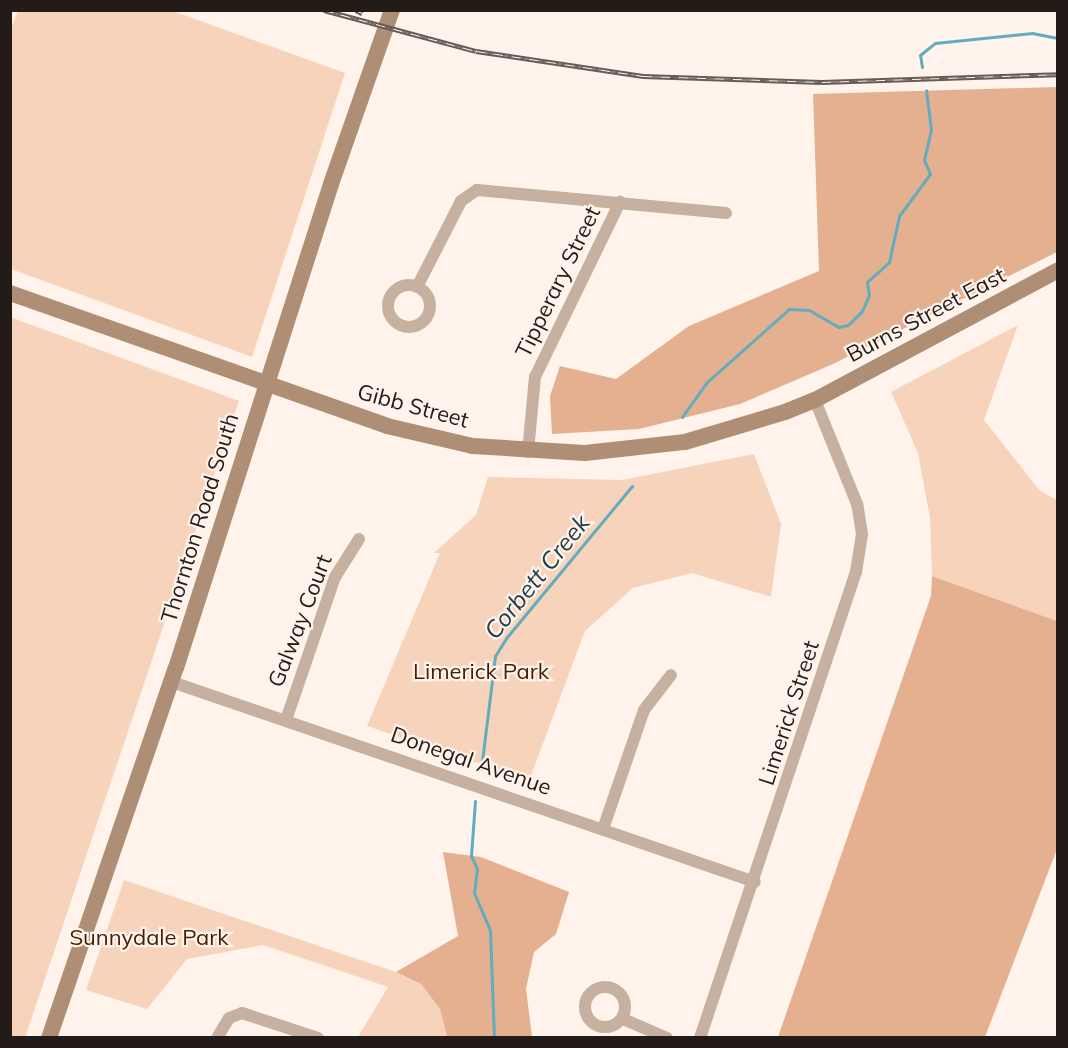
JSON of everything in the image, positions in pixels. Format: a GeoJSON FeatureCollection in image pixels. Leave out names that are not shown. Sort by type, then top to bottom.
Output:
{"type":"FeatureCollection","features":[{"type":"Feature","properties":{"kind":"main road","name":"Thornton Road South"},"geometry":{"type":"LineString","coordinates":[[49,1038],[172,682],[266,383],[392,10]]}},
{"type":"Feature","properties":{"kind":"main road","name":"Burns Street East"},"geometry":{"type":"LineString","coordinates":[[815,400],[1058,270]]}},
{"type":"Feature","properties":{"kind":"main road","name":"Gibb Street"},"geometry":{"type":"LineString","coordinates":[[10,293],[416,434],[528,452],[585,453],[676,444],[742,427],[815,400]]}},
{"type":"Feature","properties":{"kind":"street"},"geometry":{"type":"LineString","coordinates":[[417,287],[461,201],[477,190],[726,213]]}},
{"type":"Feature","properties":{"kind":"street","name":"Tipperary Street"},"geometry":{"type":"LineString","coordinates":[[528,452],[535,377],[620,202]]}},
{"type":"Feature","properties":{"kind":"street","name":"Limerick Street"},"geometry":{"type":"LineString","coordinates":[[700,1038],[755,882],[846,608],[862,534],[857,504],[815,400]]}},
{"type":"Feature","properties":{"kind":"street","name":"Galway Court"},"geometry":{"type":"LineString","coordinates":[[286,720],[335,577],[360,539]]}},
{"type":"Feature","properties":{"kind":"street"},"geometry":{"type":"LineString","coordinates":[[603,829],[644,710],[671,675]]}},
{"type":"Feature","properties":{"kind":"street","name":"Donegal Avenue"},"geometry":{"type":"LineString","coordinates":[[172,682],[755,882]]}},
{"type":"Feature","properties":{"kind":"street"},"geometry":{"type":"LineString","coordinates":[[217,1038],[229,1018],[242,1013],[318,1038]]}},
{"type":"Feature","properties":{"kind":"street"},"geometry":{"type":"LineString","coordinates":[[623,1019],[667,1038]]}},
{"type":"Feature","properties":{"kind":"green space"},"geometry":{"type":"Polygon","coordinates":[[[18,10],[173,11],[345,73],[252,357],[11,269],[10,32],[18,10]]]}},
{"type":"Feature","properties":{"kind":"green space"},"geometry":{"type":"Polygon","coordinates":[[[10,317],[239,401],[25,1038],[10,1037],[10,317]]]}},
{"type":"Feature","properties":{"kind":"green space"},"geometry":{"type":"Polygon","coordinates":[[[1018,325],[984,420],[1040,491],[1057,500],[1057,621],[932,576],[930,518],[918,453],[891,392],[1018,325]]]}},
{"type":"Feature","properties":{"kind":"green space","name":"Limerick Park"},"geometry":{"type":"Polygon","coordinates":[[[754,454],[781,524],[771,597],[692,573],[633,588],[585,631],[529,781],[367,726],[440,553],[434,553],[476,515],[488,477],[622,480],[754,454]]]}},
{"type":"Feature","properties":{"kind":"green space","name":"Sunnydale Park"},"geometry":{"type":"Polygon","coordinates":[[[124,880],[396,972],[421,984],[440,1009],[447,1037],[358,1037],[388,987],[263,945],[187,959],[147,1009],[86,990],[124,880]]]}},
{"type":"Feature","properties":{"kind":"shaded area"},"geometry":{"type":"Polygon","coordinates":[[[1057,87],[1057,252],[833,364],[740,404],[639,429],[552,434],[550,396],[560,366],[616,379],[689,326],[819,271],[813,94],[1057,87]]]}},
{"type":"Feature","properties":{"kind":"shaded area"},"geometry":{"type":"Polygon","coordinates":[[[932,576],[1057,621],[1057,849],[985,1037],[778,1037],[931,596],[932,576]]]}},
{"type":"Feature","properties":{"kind":"shaded area"},"geometry":{"type":"Polygon","coordinates":[[[443,852],[481,857],[569,892],[556,934],[534,952],[526,989],[532,1037],[447,1037],[440,1009],[421,984],[396,972],[458,936],[443,852]]]}},
{"type":"Feature","properties":{"kind":"waterway","name":"Corbett Creek"},"geometry":{"type":"LineString","coordinates":[[922,67],[920,55],[935,43],[1032,33],[1058,38]]}},
{"type":"Feature","properties":{"kind":"waterway","name":"Corbett Creek"},"geometry":{"type":"LineString","coordinates":[[682,417],[707,382],[789,309],[809,310],[838,327],[848,325],[862,311],[869,295],[867,282],[889,262],[899,216],[930,174],[924,160],[931,130],[926,90]]}},
{"type":"Feature","properties":{"kind":"waterway","name":"Corbett Creek"},"geometry":{"type":"LineString","coordinates":[[481,769],[495,656],[507,637],[632,486]]}},
{"type":"Feature","properties":{"kind":"waterway","name":"Corbett Creek"},"geometry":{"type":"LineString","coordinates":[[475,801],[471,856],[477,869],[474,893],[490,930],[494,1038]]}},
{"type":"Feature","properties":{"kind":"railway"},"geometry":{"type":"LineString","coordinates":[[324,10],[476,51],[643,76],[822,82],[1058,74]]}},
{"type":"Feature","properties":{"kind":"railway"},"geometry":{"type":"LineString","coordinates":[[356,10],[362,13]]}}]}
